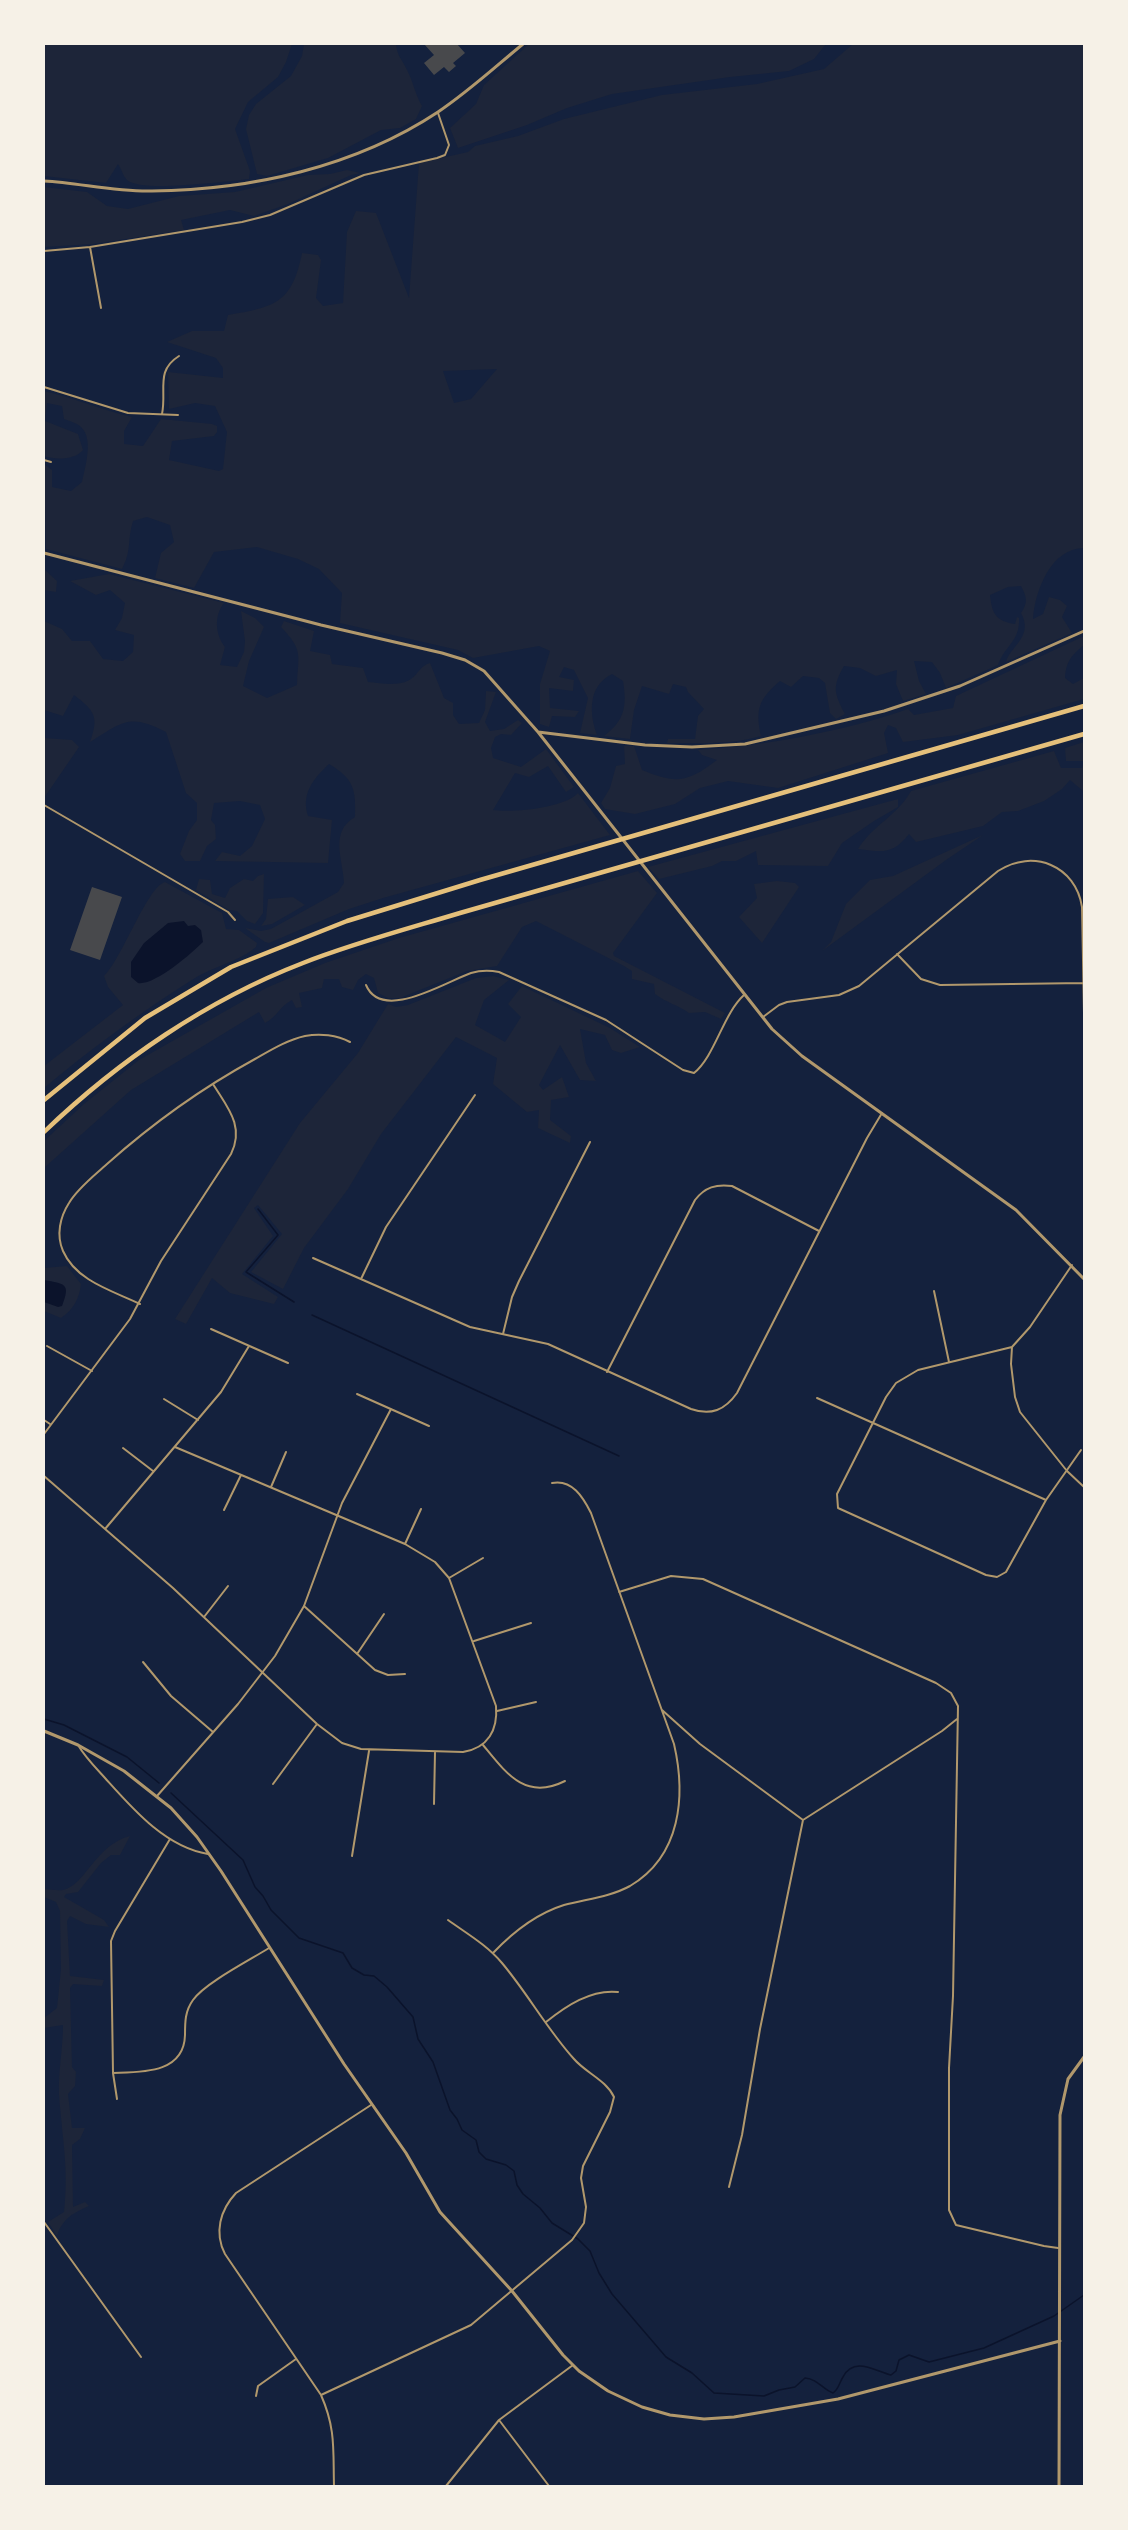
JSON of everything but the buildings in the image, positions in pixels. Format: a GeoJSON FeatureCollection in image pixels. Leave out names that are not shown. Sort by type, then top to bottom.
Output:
{"type":"FeatureCollection","features":[{"type":"Feature","properties":{"kind":"highway"},"geometry":{"type":"LineString","coordinates":[[44,1100],[145,1018],[231,967],[325,930],[480,880],[1084,706]]}},
{"type":"Feature","properties":{"kind":"highway"},"geometry":{"type":"LineString","coordinates":[[44,1132],[78,1099],[163,1037],[244,990],[302,963],[449,916],[1084,734]]}},
{"type":"Feature","properties":{"kind":"street"},"geometry":{"type":"LineString","coordinates":[[44,181],[109,189],[153,191],[242,184],[342,160],[373,147],[438,113],[523,44]]}},
{"type":"Feature","properties":{"kind":"street"},"geometry":{"type":"LineString","coordinates":[[44,251],[90,248],[205,230],[256,219],[364,176],[437,158],[449,149],[449,140],[438,113]]}},
{"type":"Feature","properties":{"kind":"street"},"geometry":{"type":"LineString","coordinates":[[90,248],[101,308]]}},
{"type":"Feature","properties":{"kind":"street"},"geometry":{"type":"LineString","coordinates":[[162,414],[164,370],[179,356]]}},
{"type":"Feature","properties":{"kind":"street"},"geometry":{"type":"LineString","coordinates":[[44,387],[128,413],[178,415]]}},
{"type":"Feature","properties":{"kind":"street"},"geometry":{"type":"LineString","coordinates":[[44,460],[51,462]]}},
{"type":"Feature","properties":{"kind":"street"},"geometry":{"type":"LineString","coordinates":[[44,553],[465,660],[491,677],[538,732],[744,995],[782,1039],[802,1056],[1016,1209],[1084,1279]]}},
{"type":"Feature","properties":{"kind":"street"},"geometry":{"type":"LineString","coordinates":[[538,732],[645,745],[692,747],[745,744],[884,711],[951,689],[1084,631]]}},
{"type":"Feature","properties":{"kind":"street"},"geometry":{"type":"LineString","coordinates":[[44,805],[228,912],[235,920]]}},
{"type":"Feature","properties":{"kind":"street"},"geometry":{"type":"LineString","coordinates":[[763,1017],[787,1002],[839,995],[859,986],[1006,866],[1021,861],[1040,861],[1063,871],[1072,880],[1079,893],[1082,907],[1084,1012]]}},
{"type":"Feature","properties":{"kind":"street"},"geometry":{"type":"LineString","coordinates":[[897,954],[921,979],[940,985],[1084,983]]}},
{"type":"Feature","properties":{"kind":"street"},"geometry":{"type":"LineString","coordinates":[[366,985],[376,996],[394,1001],[413,998],[471,974],[487,970],[499,972],[606,1020],[683,1070],[694,1073],[702,1064],[732,1010],[744,995]]}},
{"type":"Feature","properties":{"kind":"street"},"geometry":{"type":"LineString","coordinates":[[140,1304],[89,1279],[75,1269],[62,1249],[60,1231],[62,1217],[75,1195],[122,1151],[166,1115],[213,1083],[293,1039],[326,1035],[350,1042]]}},
{"type":"Feature","properties":{"kind":"street"},"geometry":{"type":"LineString","coordinates":[[44,1434],[140,1304],[161,1261],[235,1148],[237,1133],[235,1122],[213,1083]]}},
{"type":"Feature","properties":{"kind":"street"},"geometry":{"type":"LineString","coordinates":[[361,1279],[386,1227],[476,1095]]}},
{"type":"Feature","properties":{"kind":"street"},"geometry":{"type":"LineString","coordinates":[[313,1258],[470,1327],[548,1344],[699,1412],[712,1412],[723,1408],[736,1393],[871,1130],[882,1113]]}},
{"type":"Feature","properties":{"kind":"street"},"geometry":{"type":"LineString","coordinates":[[503,1334],[512,1297],[519,1281],[590,1142]]}},
{"type":"Feature","properties":{"kind":"street"},"geometry":{"type":"LineString","coordinates":[[608,1372],[695,1200],[705,1190],[717,1185],[732,1186],[819,1231]]}},
{"type":"Feature","properties":{"kind":"street"},"geometry":{"type":"LineString","coordinates":[[1072,1265],[1030,1327],[1012,1347],[918,1370],[901,1379],[886,1397],[837,1494],[838,1508],[986,1575],[997,1577],[1006,1572],[1046,1500],[1081,1450]]}},
{"type":"Feature","properties":{"kind":"street"},"geometry":{"type":"LineString","coordinates":[[934,1292],[949,1363]]}},
{"type":"Feature","properties":{"kind":"street"},"geometry":{"type":"LineString","coordinates":[[211,1329],[288,1363]]}},
{"type":"Feature","properties":{"kind":"street"},"geometry":{"type":"LineString","coordinates":[[47,1346],[92,1371]]}},
{"type":"Feature","properties":{"kind":"street"},"geometry":{"type":"LineString","coordinates":[[105,1529],[230,1380],[249,1346]]}},
{"type":"Feature","properties":{"kind":"street"},"geometry":{"type":"LineString","coordinates":[[1012,1347],[1011,1374],[1020,1412],[1067,1471],[1084,1487]]}},
{"type":"Feature","properties":{"kind":"street"},"geometry":{"type":"LineString","coordinates":[[357,1394],[429,1426]]}},
{"type":"Feature","properties":{"kind":"street"},"geometry":{"type":"LineString","coordinates":[[817,1398],[1046,1500]]}},
{"type":"Feature","properties":{"kind":"street"},"geometry":{"type":"LineString","coordinates":[[164,1400],[198,1420]]}},
{"type":"Feature","properties":{"kind":"street"},"geometry":{"type":"LineString","coordinates":[[157,1796],[263,1673],[304,1606],[336,1516],[391,1409]]}},
{"type":"Feature","properties":{"kind":"street"},"geometry":{"type":"LineString","coordinates":[[44,1420],[50,1424]]}},
{"type":"Feature","properties":{"kind":"street"},"geometry":{"type":"LineString","coordinates":[[44,1476],[204,1617],[317,1724],[342,1743],[369,1751],[435,1752],[464,1752],[483,1745],[495,1728],[497,1711],[449,1578],[429,1557],[405,1544],[175,1447]]}},
{"type":"Feature","properties":{"kind":"street"},"geometry":{"type":"LineString","coordinates":[[123,1448],[153,1471]]}},
{"type":"Feature","properties":{"kind":"street"},"geometry":{"type":"LineString","coordinates":[[271,1488],[286,1452]]}},
{"type":"Feature","properties":{"kind":"street"},"geometry":{"type":"LineString","coordinates":[[224,1510],[241,1475]]}},
{"type":"Feature","properties":{"kind":"street"},"geometry":{"type":"LineString","coordinates":[[493,1953],[519,1928],[543,1913],[631,1885],[661,1856],[675,1826],[681,1783],[674,1744],[588,1506],[568,1485],[561,1481],[552,1483]]}},
{"type":"Feature","properties":{"kind":"street"},"geometry":{"type":"LineString","coordinates":[[405,1544],[421,1509]]}},
{"type":"Feature","properties":{"kind":"street"},"geometry":{"type":"LineString","coordinates":[[449,1578],[483,1558]]}},
{"type":"Feature","properties":{"kind":"street"},"geometry":{"type":"LineString","coordinates":[[619,1592],[671,1576],[694,1577],[708,1581],[936,1683],[954,1697],[958,1706],[953,1996],[949,2068],[949,2210],[956,2224],[1059,2248]]}},
{"type":"Feature","properties":{"kind":"street"},"geometry":{"type":"LineString","coordinates":[[204,1617],[228,1586]]}},
{"type":"Feature","properties":{"kind":"street"},"geometry":{"type":"LineString","coordinates":[[304,1606],[357,1654],[382,1673],[405,1674]]}},
{"type":"Feature","properties":{"kind":"street"},"geometry":{"type":"LineString","coordinates":[[357,1654],[384,1614]]}},
{"type":"Feature","properties":{"kind":"street"},"geometry":{"type":"LineString","coordinates":[[473,1642],[531,1623]]}},
{"type":"Feature","properties":{"kind":"street"},"geometry":{"type":"LineString","coordinates":[[142,1662],[171,1696],[213,1732]]}},
{"type":"Feature","properties":{"kind":"street"},"geometry":{"type":"LineString","coordinates":[[497,1711],[536,1702]]}},
{"type":"Feature","properties":{"kind":"street"},"geometry":{"type":"LineString","coordinates":[[660,1707],[700,1744],[803,1820]]}},
{"type":"Feature","properties":{"kind":"street"},"geometry":{"type":"LineString","coordinates":[[729,2187],[737,2159],[760,2029],[803,1820],[942,1731],[957,1719]]}},
{"type":"Feature","properties":{"kind":"street"},"geometry":{"type":"LineString","coordinates":[[273,1784],[317,1724]]}},
{"type":"Feature","properties":{"kind":"street"},"geometry":{"type":"LineString","coordinates":[[44,1731],[78,1745],[124,1771],[157,1796],[183,1821],[209,1854],[372,2105],[406,2153],[440,2212],[512,2291],[573,2365],[608,2391],[643,2408],[685,2418],[714,2419],[838,2399],[1060,2341]]}},
{"type":"Feature","properties":{"kind":"street"},"geometry":{"type":"LineString","coordinates":[[78,1745],[82,1753],[150,1825],[170,1839],[198,1853],[209,1854]]}},
{"type":"Feature","properties":{"kind":"street"},"geometry":{"type":"LineString","coordinates":[[483,1745],[509,1776],[522,1785],[553,1787],[565,1781]]}},
{"type":"Feature","properties":{"kind":"street"},"geometry":{"type":"LineString","coordinates":[[352,1857],[369,1751]]}},
{"type":"Feature","properties":{"kind":"street"},"geometry":{"type":"LineString","coordinates":[[434,1804],[435,1752]]}},
{"type":"Feature","properties":{"kind":"street"},"geometry":{"type":"LineString","coordinates":[[117,2099],[113,2073],[111,1941],[170,1839]]}},
{"type":"Feature","properties":{"kind":"street"},"geometry":{"type":"LineString","coordinates":[[321,2395],[455,2334],[480,2319],[572,2240],[585,2223],[581,2178],[583,2166],[610,2112],[614,2097],[608,2087],[575,2060],[493,1953],[448,1920]]}},
{"type":"Feature","properties":{"kind":"street"},"geometry":{"type":"LineString","coordinates":[[113,2073],[155,2071],[170,2064],[183,2048],[186,2012],[196,1996],[270,1947]]}},
{"type":"Feature","properties":{"kind":"street"},"geometry":{"type":"LineString","coordinates":[[546,2022],[561,2010],[589,1996],[600,1992],[618,1992]]}},
{"type":"Feature","properties":{"kind":"street"},"geometry":{"type":"LineString","coordinates":[[1059,2487],[1061,2102],[1068,2079],[1084,2057]]}},
{"type":"Feature","properties":{"kind":"street"},"geometry":{"type":"LineString","coordinates":[[334,2487],[332,2423],[321,2395],[222,2248],[219,2230],[223,2212],[241,2189],[372,2105]]}},
{"type":"Feature","properties":{"kind":"street"},"geometry":{"type":"LineString","coordinates":[[44,2222],[72,2265],[141,2356]]}},
{"type":"Feature","properties":{"kind":"street"},"geometry":{"type":"LineString","coordinates":[[256,2396],[258,2386],[296,2359]]}},
{"type":"Feature","properties":{"kind":"street"},"geometry":{"type":"LineString","coordinates":[[446,2487],[499,2420],[573,2365]]}},
{"type":"Feature","properties":{"kind":"street"},"geometry":{"type":"LineString","coordinates":[[499,2420],[549,2487]]}},
{"type":"Feature","properties":{"kind":"shaded area"},"geometry":{"type":"Polygon","coordinates":[[[44,44],[292,44],[278,77],[248,102],[235,129],[250,171],[249,179],[204,184],[149,186],[127,180],[118,164],[106,183],[44,176],[44,44]]]}},
{"type":"Feature","properties":{"kind":"shaded area"},"geometry":{"type":"Polygon","coordinates":[[[304,44],[396,44],[422,106],[416,119],[400,128],[381,130],[328,158],[267,176],[257,174],[246,129],[249,115],[256,104],[291,76],[302,56],[304,44]]]}},
{"type":"Feature","properties":{"kind":"shaded area"},"geometry":{"type":"Polygon","coordinates":[[[529,44],[826,44],[814,59],[789,71],[612,94],[458,148],[450,128],[476,104],[484,85],[529,44]]]}},
{"type":"Feature","properties":{"kind":"shaded area"},"geometry":{"type":"Polygon","coordinates":[[[853,44],[1084,44],[1084,548],[1062,555],[1054,563],[1041,584],[1033,619],[1043,614],[1049,597],[1060,600],[1067,606],[1062,617],[1072,633],[1006,662],[1025,629],[1021,613],[1026,600],[1021,586],[1008,587],[990,595],[992,607],[999,619],[1015,624],[1017,617],[1019,618],[1015,638],[998,665],[946,688],[940,673],[932,662],[914,661],[919,681],[926,694],[903,701],[896,684],[897,670],[876,676],[860,668],[844,666],[836,690],[845,714],[836,719],[830,713],[825,683],[819,678],[803,676],[791,687],[780,681],[767,693],[760,705],[758,719],[761,736],[726,742],[667,743],[668,739],[695,739],[698,716],[704,709],[686,687],[673,684],[669,694],[642,686],[634,710],[630,739],[604,736],[620,718],[625,698],[623,681],[612,674],[598,686],[592,701],[597,735],[580,733],[588,698],[574,670],[564,667],[559,677],[574,680],[573,691],[549,688],[550,708],[579,711],[575,717],[552,716],[549,727],[540,724],[540,684],[550,651],[539,646],[473,658],[458,650],[340,623],[342,593],[319,569],[298,559],[257,547],[214,552],[194,588],[155,578],[161,553],[174,542],[170,525],[147,517],[133,521],[127,556],[122,569],[46,549],[44,464],[52,470],[52,487],[71,491],[82,482],[88,446],[85,432],[81,427],[64,419],[62,406],[47,403],[45,421],[78,434],[83,450],[75,456],[65,458],[44,456],[44,391],[132,417],[124,431],[124,444],[143,446],[161,419],[217,426],[214,436],[172,441],[169,460],[219,471],[223,469],[227,432],[215,406],[195,403],[169,409],[168,372],[223,378],[223,368],[216,358],[167,342],[192,331],[224,331],[228,315],[258,309],[278,300],[293,283],[302,253],[318,255],[321,260],[316,298],[323,306],[343,303],[347,232],[356,211],[376,213],[409,298],[419,163],[468,152],[475,146],[518,136],[564,119],[662,95],[757,84],[824,69],[853,44]],[[497,369],[443,371],[454,403],[471,399],[497,369]]]}},
{"type":"Feature","properties":{"kind":"shaded area"},"geometry":{"type":"Polygon","coordinates":[[[347,170],[361,173],[351,175],[288,204],[254,216],[230,210],[181,220],[184,230],[93,244],[44,247],[44,187],[87,192],[107,206],[128,209],[179,196],[235,192],[308,175],[330,174],[347,170]]]}},
{"type":"Feature","properties":{"kind":"shaded area"},"geometry":{"type":"Polygon","coordinates":[[[44,569],[57,581],[56,592],[44,590],[44,569]]]}},
{"type":"Feature","properties":{"kind":"shaded area"},"geometry":{"type":"Polygon","coordinates":[[[109,574],[224,603],[217,619],[219,636],[225,647],[220,665],[237,667],[244,652],[245,641],[241,611],[255,618],[264,627],[249,661],[243,686],[267,698],[297,685],[298,654],[293,642],[281,627],[284,621],[314,631],[310,651],[330,655],[332,664],[363,668],[368,682],[401,683],[414,677],[430,663],[444,698],[453,703],[453,715],[459,724],[479,723],[485,710],[486,691],[496,692],[485,722],[490,731],[504,729],[518,720],[522,723],[511,735],[501,734],[495,737],[491,748],[493,758],[521,767],[546,749],[574,787],[566,792],[548,766],[529,777],[515,773],[493,810],[512,811],[550,806],[578,793],[610,835],[383,898],[349,909],[269,943],[265,942],[245,928],[261,931],[271,929],[338,892],[344,883],[339,847],[342,830],[355,817],[352,786],[344,775],[329,764],[313,781],[307,794],[308,816],[332,820],[328,863],[215,861],[222,852],[240,856],[252,846],[265,819],[260,805],[240,801],[214,803],[211,820],[215,825],[216,839],[207,846],[200,861],[185,861],[180,854],[189,831],[197,820],[197,803],[186,793],[166,732],[143,723],[127,722],[90,742],[94,726],[93,715],[91,710],[74,695],[63,716],[44,710],[44,621],[62,629],[72,641],[90,641],[103,659],[123,661],[133,652],[134,635],[115,630],[122,618],[125,603],[110,590],[96,595],[70,581],[109,574]]]}},
{"type":"Feature","properties":{"kind":"shaded area"},"geometry":{"type":"Polygon","coordinates":[[[1084,636],[1084,645],[1070,659],[1065,678],[1073,684],[1084,678],[1084,699],[958,735],[903,742],[896,728],[888,725],[884,733],[888,753],[778,788],[728,781],[700,788],[675,804],[635,814],[605,809],[601,803],[610,788],[616,766],[625,764],[624,746],[634,746],[642,770],[664,778],[681,779],[707,768],[717,760],[702,755],[698,750],[751,745],[831,731],[908,709],[914,715],[953,708],[956,696],[1084,636]]]}},
{"type":"Feature","properties":{"kind":"shaded area"},"geometry":{"type":"Polygon","coordinates":[[[44,738],[72,740],[79,747],[44,798],[44,738]]]}},
{"type":"Feature","properties":{"kind":"shaded area"},"geometry":{"type":"Polygon","coordinates":[[[1084,742],[1084,761],[1066,761],[1065,748],[1084,742]]]}},
{"type":"Feature","properties":{"kind":"shaded area"},"geometry":{"type":"Polygon","coordinates":[[[1054,751],[1061,768],[1082,768],[1084,761],[1083,791],[1070,780],[1062,789],[1044,801],[1018,811],[1002,812],[983,826],[916,842],[909,834],[892,849],[874,851],[858,849],[870,834],[899,807],[911,791],[1054,751]]]}},
{"type":"Feature","properties":{"kind":"shaded area"},"geometry":{"type":"Polygon","coordinates":[[[898,799],[898,807],[842,843],[828,866],[758,865],[756,851],[736,861],[722,861],[712,866],[659,879],[648,867],[898,799]]]}},
{"type":"Feature","properties":{"kind":"shaded area"},"geometry":{"type":"Polygon","coordinates":[[[983,835],[822,951],[831,942],[846,904],[870,880],[893,876],[983,835]]]}},
{"type":"Feature","properties":{"kind":"shaded area"},"geometry":{"type":"Polygon","coordinates":[[[638,871],[657,893],[613,953],[614,956],[725,1013],[721,1019],[705,1012],[689,1013],[664,1000],[655,994],[654,984],[632,979],[632,971],[624,966],[536,921],[522,927],[497,966],[467,971],[400,998],[388,998],[378,993],[374,978],[366,974],[358,980],[353,990],[342,987],[339,979],[324,979],[322,988],[299,993],[302,1007],[296,1008],[292,1000],[265,1023],[259,1012],[131,1090],[44,1168],[44,1141],[84,1104],[139,1060],[266,988],[325,963],[399,938],[638,871]]]}},
{"type":"Feature","properties":{"kind":"shaded area"},"geometry":{"type":"Polygon","coordinates":[[[264,874],[263,913],[255,924],[247,921],[237,911],[229,910],[196,890],[199,879],[210,880],[212,894],[225,898],[230,888],[244,879],[253,881],[264,874]]]}},
{"type":"Feature","properties":{"kind":"shaded area"},"geometry":{"type":"Polygon","coordinates":[[[777,881],[795,883],[799,887],[762,943],[739,917],[757,898],[754,884],[777,881]]]}},
{"type":"Feature","properties":{"kind":"shaded area"},"geometry":{"type":"Polygon","coordinates":[[[165,882],[222,913],[226,929],[239,930],[257,943],[256,947],[243,956],[195,978],[99,1044],[44,1088],[44,1066],[123,1005],[108,987],[104,976],[119,955],[150,896],[165,882]]]}},
{"type":"Feature","properties":{"kind":"shaded area"},"geometry":{"type":"Polygon","coordinates":[[[293,897],[305,905],[272,924],[261,926],[266,919],[268,899],[293,897]]]}},
{"type":"Feature","properties":{"kind":"shaded area"},"geometry":{"type":"Polygon","coordinates":[[[184,921],[188,926],[195,925],[201,930],[203,942],[162,975],[145,983],[138,983],[131,977],[131,962],[144,943],[168,923],[184,921]]]}},
{"type":"Feature","properties":{"kind":"shaded area"},"geometry":{"type":"Polygon","coordinates":[[[493,976],[509,980],[484,1000],[475,1025],[505,1042],[521,1017],[508,1004],[522,986],[610,1028],[640,1047],[621,1053],[612,1050],[605,1035],[580,1029],[586,1063],[596,1081],[580,1080],[560,1045],[539,1085],[543,1090],[562,1077],[569,1097],[551,1100],[550,1120],[571,1136],[570,1143],[538,1128],[539,1110],[527,1112],[493,1084],[497,1058],[456,1037],[381,1134],[348,1189],[304,1248],[283,1289],[251,1272],[282,1234],[258,1205],[254,1208],[273,1236],[242,1274],[278,1297],[274,1304],[230,1293],[212,1278],[186,1324],[175,1319],[300,1123],[358,1053],[388,1004],[396,1007],[408,1005],[476,978],[493,976]]]}},
{"type":"Feature","properties":{"kind":"shaded area"},"geometry":{"type":"Polygon","coordinates":[[[67,1266],[81,1284],[75,1303],[61,1318],[44,1311],[44,1268],[67,1266]]]}},
{"type":"Feature","properties":{"kind":"shaded area"},"geometry":{"type":"Polygon","coordinates":[[[44,1280],[64,1286],[66,1293],[62,1306],[58,1307],[44,1302],[44,1280]]]}},
{"type":"Feature","properties":{"kind":"shaded area"},"geometry":{"type":"Polygon","coordinates":[[[130,1836],[120,1855],[111,1855],[101,1863],[78,1892],[66,1894],[64,1897],[104,1920],[109,1927],[86,1924],[70,1916],[67,1921],[70,1976],[104,1980],[102,1986],[73,1984],[70,1988],[72,2067],[76,2072],[75,2086],[68,2094],[72,2128],[85,2128],[80,2139],[72,2145],[73,2207],[85,2202],[89,2206],[69,2217],[57,2236],[48,2222],[64,2212],[65,2167],[59,2095],[63,2025],[44,2028],[44,2018],[57,2008],[61,1969],[60,1911],[56,1902],[44,1897],[44,1889],[63,1890],[71,1887],[108,1848],[130,1836]]]}},
{"type":"Feature","properties":{"kind":"waterway"},"geometry":{"type":"LineString","coordinates":[[258,1209],[278,1235],[246,1272],[294,1302]]}},
{"type":"Feature","properties":{"kind":"waterway"},"geometry":{"type":"LineString","coordinates":[[312,1315],[619,1456]]}},
{"type":"Feature","properties":{"kind":"waterway"},"geometry":{"type":"LineString","coordinates":[[44,1719],[64,1725],[127,1757],[159,1783]]}},
{"type":"Feature","properties":{"kind":"waterway"},"geometry":{"type":"LineString","coordinates":[[171,1793],[243,1860],[255,1887],[271,1910],[299,1938],[343,1953],[352,1968],[364,1975],[374,1976],[387,1987],[413,2017],[418,2039],[433,2062],[450,2110],[462,2130],[476,2140],[479,2152],[486,2159],[506,2165],[514,2171],[517,2185],[523,2194],[540,2208],[552,2223],[578,2239],[590,2251],[599,2273],[612,2294],[666,2357],[692,2373],[714,2393],[764,2396],[795,2387],[805,2378],[813,2380],[833,2393],[853,2367],[865,2367],[891,2375],[896,2371],[899,2360],[909,2355],[929,2362],[984,2348],[1054,2316],[1084,2295]]}}]}
